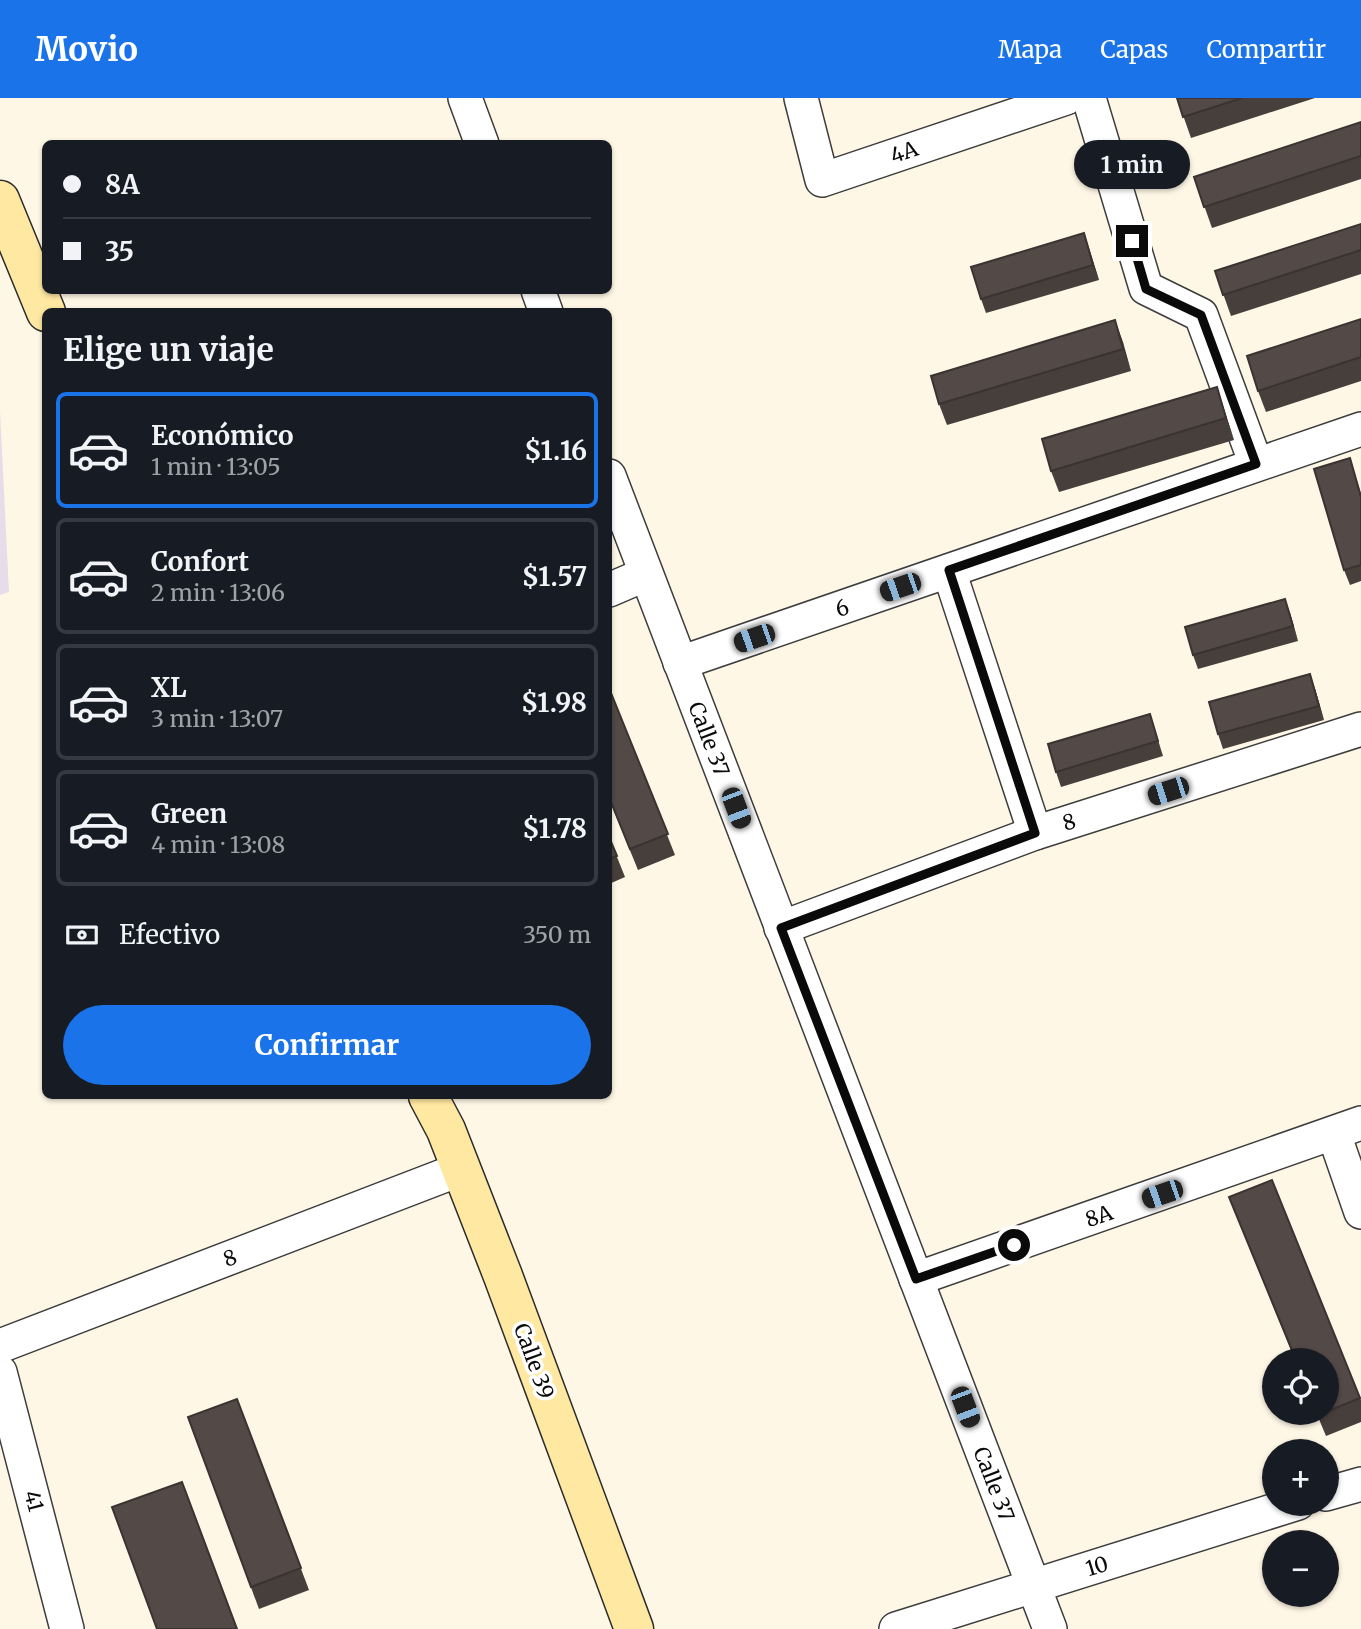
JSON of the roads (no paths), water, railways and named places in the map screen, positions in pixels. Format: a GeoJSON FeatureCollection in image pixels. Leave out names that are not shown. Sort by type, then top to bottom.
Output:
{"type":"FeatureCollection","features":[{"type":"Feature","properties":{"kind":"street"},"geometry":{"type":"LineString","coordinates":[[465,98],[481,140]]}},
{"type":"Feature","properties":{"kind":"street","name":"4A"},"geometry":{"type":"LineString","coordinates":[[801,98],[822,180],[1066,98]]}},
{"type":"Feature","properties":{"kind":"street"},"geometry":{"type":"LineString","coordinates":[[1089,98],[1146,289],[1201,315],[1256,464]]}},
{"type":"Feature","properties":{"kind":"street"},"geometry":{"type":"LineString","coordinates":[[0,200],[44,308]]}},
{"type":"Feature","properties":{"kind":"street","name":"6"},"geometry":{"type":"LineString","coordinates":[[680,663],[1361,429]]}},
{"type":"Feature","properties":{"kind":"street","name":"Calle 37"},"geometry":{"type":"LineString","coordinates":[[612,484],[1050,1629]]}},
{"type":"Feature","properties":{"kind":"street"},"geometry":{"type":"LineString","coordinates":[[949,570],[1035,833]]}},
{"type":"Feature","properties":{"kind":"street"},"geometry":{"type":"LineString","coordinates":[[612,589],[646,574]]}},
{"type":"Feature","properties":{"kind":"street","name":"8"},"geometry":{"type":"LineString","coordinates":[[781,928],[1035,833],[1361,729]]}},
{"type":"Feature","properties":{"kind":"street","name":"Calle 39"},"geometry":{"type":"LineString","coordinates":[[430,1099],[446,1130],[634,1629]]}},
{"type":"Feature","properties":{"kind":"street"},"geometry":{"type":"LineString","coordinates":[[1348,1128],[1361,1212]]}},
{"type":"Feature","properties":{"kind":"street","name":"8A"},"geometry":{"type":"LineString","coordinates":[[916,1279],[1348,1128]]}},
{"type":"Feature","properties":{"kind":"street","name":"8"},"geometry":{"type":"LineString","coordinates":[[0,1346],[461,1169]]}},
{"type":"Feature","properties":{"kind":"street","name":"41"},"geometry":{"type":"LineString","coordinates":[[0,1372],[67,1629]]}},
{"type":"Feature","properties":{"kind":"street"},"geometry":{"type":"LineString","coordinates":[[1339,1490],[1361,1484]]}},
{"type":"Feature","properties":{"kind":"street","name":"10"},"geometry":{"type":"LineString","coordinates":[[896,1629],[1262,1514]]}}]}
